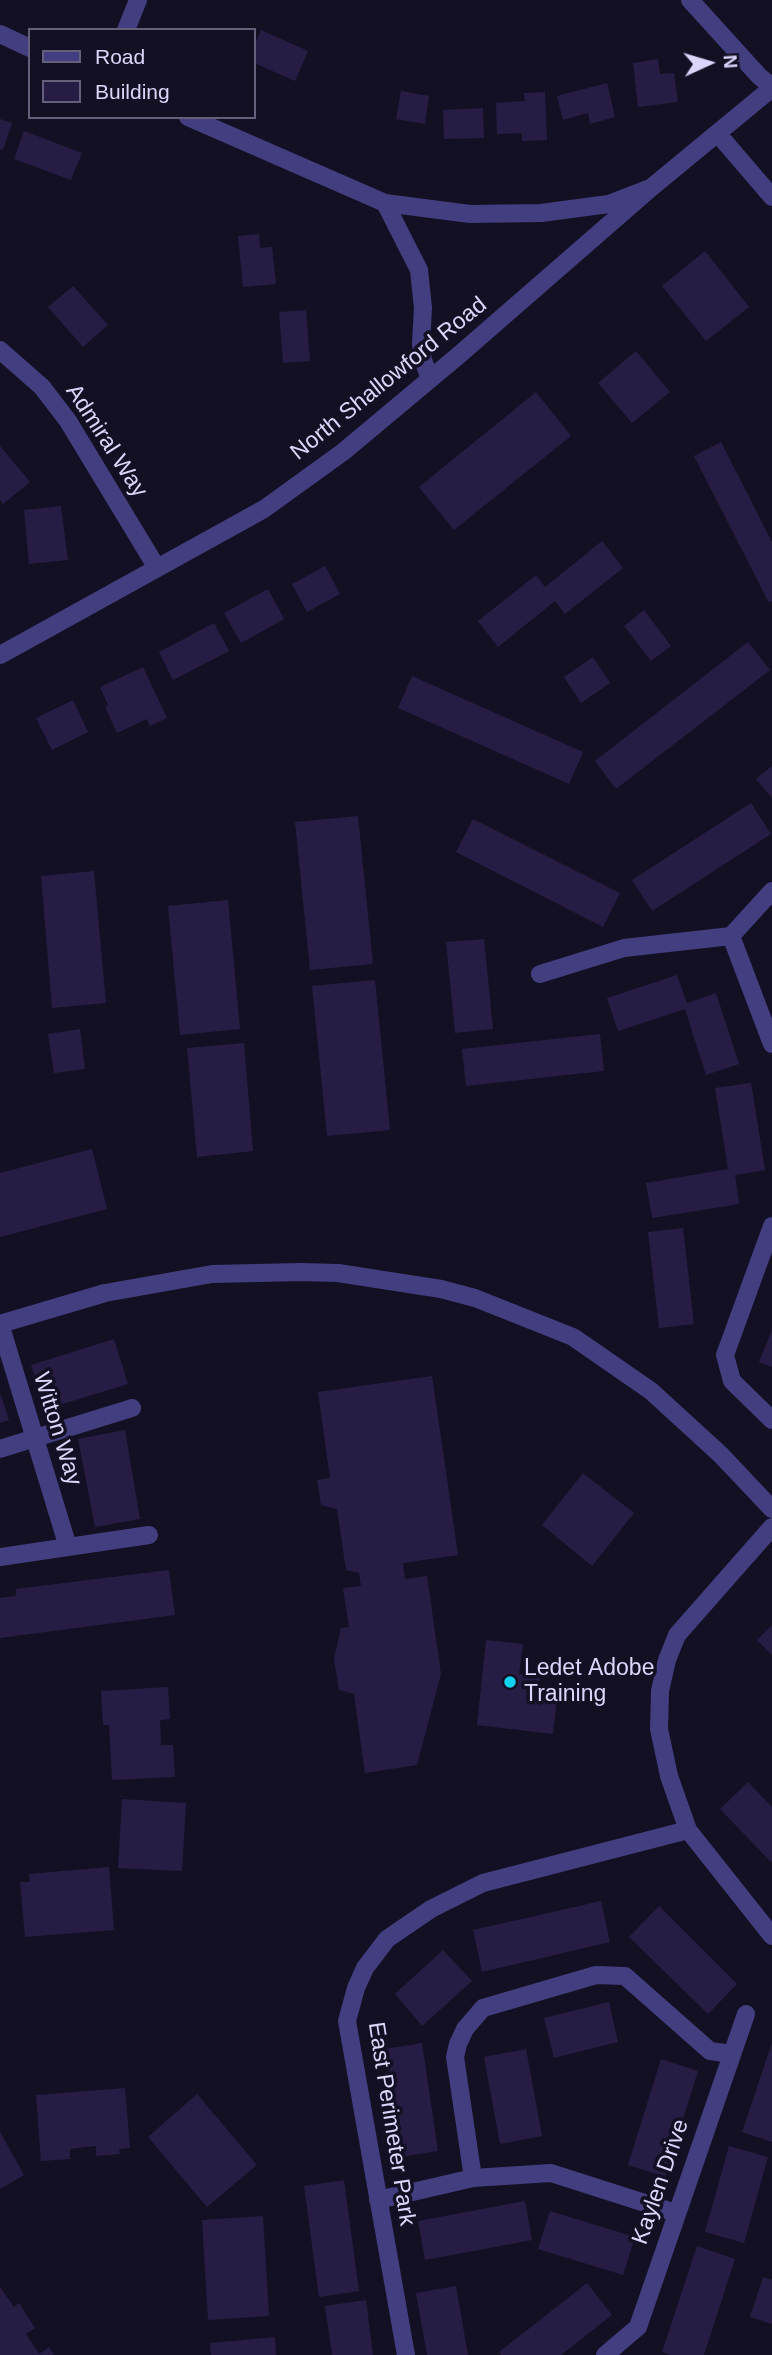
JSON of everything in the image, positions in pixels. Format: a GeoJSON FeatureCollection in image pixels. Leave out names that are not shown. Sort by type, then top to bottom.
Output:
{"type":"FeatureCollection","features":[{"type":"Feature","properties":{"kind":"street"},"geometry":{"type":"LineString","coordinates":[[126,28],[138,0]]}},
{"type":"Feature","properties":{"kind":"street"},"geometry":{"type":"LineString","coordinates":[[690,0],[772,87]]}},
{"type":"Feature","properties":{"kind":"street"},"geometry":{"type":"LineString","coordinates":[[0,34],[28,47]]}},
{"type":"Feature","properties":{"kind":"street","name":"North Shallowford Road"},"geometry":{"type":"LineString","coordinates":[[0,655],[264,509],[343,452],[772,87]]}},
{"type":"Feature","properties":{"kind":"street"},"geometry":{"type":"LineString","coordinates":[[193,119],[385,203],[470,214],[541,213],[609,204],[652,187]]}},
{"type":"Feature","properties":{"kind":"street"},"geometry":{"type":"LineString","coordinates":[[718,134],[772,197]]}},
{"type":"Feature","properties":{"kind":"street"},"geometry":{"type":"LineString","coordinates":[[385,203],[419,270],[423,308],[421,344],[430,379]]}},
{"type":"Feature","properties":{"kind":"street","name":"Admiral Way"},"geometry":{"type":"LineString","coordinates":[[0,350],[42,387],[68,421],[157,568]]}},
{"type":"Feature","properties":{"kind":"street"},"geometry":{"type":"LineString","coordinates":[[540,974],[624,948],[731,936],[772,891]]}},
{"type":"Feature","properties":{"kind":"street"},"geometry":{"type":"LineString","coordinates":[[731,936],[772,1044]]}},
{"type":"Feature","properties":{"kind":"street"},"geometry":{"type":"LineString","coordinates":[[772,1226],[725,1355],[732,1381],[772,1420]]}},
{"type":"Feature","properties":{"kind":"street"},"geometry":{"type":"LineString","coordinates":[[0,1324],[105,1293],[212,1274],[338,1273],[371,1276],[441,1289],[475,1298],[573,1337],[651,1391],[721,1455],[772,1509]]}},
{"type":"Feature","properties":{"kind":"street","name":"Witton Way"},"geometry":{"type":"LineString","coordinates":[[0,1324],[68,1547]]}},
{"type":"Feature","properties":{"kind":"street"},"geometry":{"type":"LineString","coordinates":[[0,1449],[132,1408]]}},
{"type":"Feature","properties":{"kind":"street"},"geometry":{"type":"LineString","coordinates":[[772,1527],[677,1635],[667,1660],[660,1691],[659,1729],[669,1776],[688,1830],[772,1936]]}},
{"type":"Feature","properties":{"kind":"street"},"geometry":{"type":"LineString","coordinates":[[0,1557],[149,1535]]}},
{"type":"Feature","properties":{"kind":"street","name":"East Perimeter Park"},"geometry":{"type":"LineString","coordinates":[[406,2355],[347,2021],[356,1987],[365,1968],[387,1939],[431,1909],[484,1883],[688,1830]]}},
{"type":"Feature","properties":{"kind":"street"},"geometry":{"type":"LineString","coordinates":[[473,2178],[455,2057],[465,2029],[483,2008],[596,1975],[625,1976],[710,2051],[732,2054]]}},
{"type":"Feature","properties":{"kind":"street","name":"Kaylen Drive"},"geometry":{"type":"LineString","coordinates":[[605,2355],[638,2327],[746,2014]]}},
{"type":"Feature","properties":{"kind":"street"},"geometry":{"type":"LineString","coordinates":[[378,2200],[473,2178],[551,2173],[676,2213]]}},
{"type":"Feature","properties":{"kind":"building"},"geometry":{"type":"Polygon","coordinates":[[[261,30],[308,51],[295,81],[256,64],[256,41],[261,30]]]}},
{"type":"Feature","properties":{"kind":"building"},"geometry":{"type":"Polygon","coordinates":[[[658,59],[660,74],[674,73],[678,102],[638,107],[633,63],[658,59]]]}},
{"type":"Feature","properties":{"kind":"building"},"geometry":{"type":"Polygon","coordinates":[[[607,83],[615,117],[590,124],[588,113],[563,120],[557,96],[607,83]]]}},
{"type":"Feature","properties":{"kind":"building"},"geometry":{"type":"Polygon","coordinates":[[[401,91],[429,96],[425,124],[396,119],[401,91]]]}},
{"type":"Feature","properties":{"kind":"building"},"geometry":{"type":"Polygon","coordinates":[[[545,92],[547,140],[522,141],[522,133],[497,134],[496,103],[525,101],[524,93],[545,92]]]}},
{"type":"Feature","properties":{"kind":"building"},"geometry":{"type":"Polygon","coordinates":[[[483,108],[484,138],[444,139],[443,110],[483,108]]]}},
{"type":"Feature","properties":{"kind":"building"},"geometry":{"type":"Polygon","coordinates":[[[0,119],[12,123],[3,150],[0,149],[0,119]]]}},
{"type":"Feature","properties":{"kind":"building"},"geometry":{"type":"Polygon","coordinates":[[[24,131],[82,153],[71,180],[14,159],[24,131]]]}},
{"type":"Feature","properties":{"kind":"building"},"geometry":{"type":"Polygon","coordinates":[[[259,234],[260,248],[272,247],[276,284],[243,287],[238,236],[259,234]]]}},
{"type":"Feature","properties":{"kind":"building"},"geometry":{"type":"Polygon","coordinates":[[[705,251],[749,307],[706,341],[662,286],[705,251]]]}},
{"type":"Feature","properties":{"kind":"building"},"geometry":{"type":"Polygon","coordinates":[[[73,286],[108,325],[83,347],[48,307],[73,286]]]}},
{"type":"Feature","properties":{"kind":"building"},"geometry":{"type":"Polygon","coordinates":[[[306,310],[310,361],[283,363],[279,312],[306,310]]]}},
{"type":"Feature","properties":{"kind":"building"},"geometry":{"type":"Polygon","coordinates":[[[636,351],[670,392],[632,423],[598,383],[636,351]]]}},
{"type":"Feature","properties":{"kind":"building"},"geometry":{"type":"Polygon","coordinates":[[[536,392],[571,436],[454,530],[419,487],[536,392]]]}},
{"type":"Feature","properties":{"kind":"building"},"geometry":{"type":"Polygon","coordinates":[[[721,442],[772,542],[772,601],[769,603],[694,456],[721,442]]]}},
{"type":"Feature","properties":{"kind":"building"},"geometry":{"type":"Polygon","coordinates":[[[0,446],[30,482],[3,504],[0,500],[0,446]]]}},
{"type":"Feature","properties":{"kind":"building"},"geometry":{"type":"Polygon","coordinates":[[[61,506],[68,560],[29,564],[24,510],[61,506]]]}},
{"type":"Feature","properties":{"kind":"building"},"geometry":{"type":"Polygon","coordinates":[[[602,541],[623,568],[565,614],[555,601],[498,647],[478,621],[536,575],[545,587],[602,541]]]}},
{"type":"Feature","properties":{"kind":"building"},"geometry":{"type":"Polygon","coordinates":[[[325,566],[340,594],[307,612],[292,584],[325,566]]]}},
{"type":"Feature","properties":{"kind":"building"},"geometry":{"type":"Polygon","coordinates":[[[268,589],[284,619],[241,643],[224,613],[268,589]]]}},
{"type":"Feature","properties":{"kind":"building"},"geometry":{"type":"Polygon","coordinates":[[[644,610],[671,646],[651,661],[624,626],[644,610]]]}},
{"type":"Feature","properties":{"kind":"building"},"geometry":{"type":"Polygon","coordinates":[[[214,623],[229,651],[173,680],[159,652],[214,623]]]}},
{"type":"Feature","properties":{"kind":"building"},"geometry":{"type":"Polygon","coordinates":[[[748,642],[770,670],[616,789],[595,761],[748,642]]]}},
{"type":"Feature","properties":{"kind":"building"},"geometry":{"type":"Polygon","coordinates":[[[593,657],[610,683],[581,703],[564,677],[593,657]]]}},
{"type":"Feature","properties":{"kind":"building"},"geometry":{"type":"Polygon","coordinates":[[[143,667],[167,718],[150,726],[147,719],[117,733],[105,707],[108,705],[100,687],[143,667]]]}},
{"type":"Feature","properties":{"kind":"building"},"geometry":{"type":"Polygon","coordinates":[[[412,676],[583,752],[569,784],[398,708],[412,676]]]}},
{"type":"Feature","properties":{"kind":"building"},"geometry":{"type":"Polygon","coordinates":[[[73,700],[88,732],[52,750],[36,718],[73,700]]]}},
{"type":"Feature","properties":{"kind":"building"},"geometry":{"type":"Polygon","coordinates":[[[772,766],[772,798],[756,779],[772,766]]]}},
{"type":"Feature","properties":{"kind":"building"},"geometry":{"type":"Polygon","coordinates":[[[751,803],[771,834],[652,911],[632,880],[751,803]]]}},
{"type":"Feature","properties":{"kind":"building"},"geometry":{"type":"Polygon","coordinates":[[[358,816],[373,964],[310,970],[295,822],[358,816]]]}},
{"type":"Feature","properties":{"kind":"building"},"geometry":{"type":"Polygon","coordinates":[[[473,819],[620,893],[603,927],[456,852],[473,819]]]}},
{"type":"Feature","properties":{"kind":"building"},"geometry":{"type":"Polygon","coordinates":[[[94,871],[106,1003],[52,1008],[41,876],[94,871]]]}},
{"type":"Feature","properties":{"kind":"building"},"geometry":{"type":"Polygon","coordinates":[[[228,900],[240,1029],[180,1035],[168,906],[228,900]]]}},
{"type":"Feature","properties":{"kind":"building"},"geometry":{"type":"Polygon","coordinates":[[[484,939],[493,1029],[455,1033],[446,942],[484,939]]]}},
{"type":"Feature","properties":{"kind":"building"},"geometry":{"type":"Polygon","coordinates":[[[677,975],[687,1003],[716,993],[739,1064],[706,1075],[685,1009],[618,1031],[607,998],[677,975]]]}},
{"type":"Feature","properties":{"kind":"building"},"geometry":{"type":"Polygon","coordinates":[[[375,980],[390,1130],[327,1136],[312,986],[375,980]]]}},
{"type":"Feature","properties":{"kind":"building"},"geometry":{"type":"Polygon","coordinates":[[[80,1029],[85,1069],[54,1073],[48,1034],[80,1029]]]}},
{"type":"Feature","properties":{"kind":"building"},"geometry":{"type":"Polygon","coordinates":[[[600,1034],[604,1071],[466,1086],[462,1049],[600,1034]]]}},
{"type":"Feature","properties":{"kind":"building"},"geometry":{"type":"Polygon","coordinates":[[[244,1043],[253,1151],[197,1157],[187,1048],[244,1043]]]}},
{"type":"Feature","properties":{"kind":"building"},"geometry":{"type":"Polygon","coordinates":[[[751,1083],[765,1170],[735,1175],[739,1204],[652,1218],[646,1183],[728,1169],[715,1088],[751,1083]]]}},
{"type":"Feature","properties":{"kind":"building"},"geometry":{"type":"Polygon","coordinates":[[[92,1149],[107,1209],[0,1237],[0,1173],[92,1149]]]}},
{"type":"Feature","properties":{"kind":"building"},"geometry":{"type":"Polygon","coordinates":[[[683,1228],[694,1324],[659,1328],[648,1232],[683,1228]]]}},
{"type":"Feature","properties":{"kind":"building"},"geometry":{"type":"Polygon","coordinates":[[[772,1330],[772,1367],[759,1362],[772,1330]]]}},
{"type":"Feature","properties":{"kind":"building"},"geometry":{"type":"Polygon","coordinates":[[[114,1339],[128,1384],[46,1409],[31,1365],[114,1339]]]}},
{"type":"Feature","properties":{"kind":"building"},"geometry":{"type":"Polygon","coordinates":[[[432,1376],[458,1555],[403,1563],[405,1579],[427,1576],[441,1674],[417,1765],[365,1773],[354,1694],[339,1690],[334,1659],[341,1628],[349,1627],[343,1588],[361,1586],[359,1573],[346,1570],[337,1509],[321,1505],[317,1480],[330,1478],[318,1392],[432,1376]]]}},
{"type":"Feature","properties":{"kind":"building"},"geometry":{"type":"Polygon","coordinates":[[[0,1396],[9,1420],[0,1423],[0,1396]]]}},
{"type":"Feature","properties":{"kind":"building"},"geometry":{"type":"Polygon","coordinates":[[[125,1430],[140,1519],[95,1527],[78,1439],[125,1430]]]}},
{"type":"Feature","properties":{"kind":"building"},"geometry":{"type":"Polygon","coordinates":[[[583,1473],[634,1513],[592,1566],[542,1525],[583,1473]]]}},
{"type":"Feature","properties":{"kind":"building"},"geometry":{"type":"Polygon","coordinates":[[[169,1570],[175,1615],[0,1638],[0,1598],[16,1596],[16,1589],[169,1570]]]}},
{"type":"Feature","properties":{"kind":"building"},"geometry":{"type":"Polygon","coordinates":[[[772,1625],[772,1655],[757,1640],[772,1625]]]}},
{"type":"Feature","properties":{"kind":"building","name":"Ledet Adobe Training"},"geometry":{"type":"Polygon","coordinates":[[[486,1640],[523,1644],[519,1674],[540,1676],[539,1688],[558,1690],[553,1734],[477,1725],[486,1640]]]}},
{"type":"Feature","properties":{"kind":"building"},"geometry":{"type":"Polygon","coordinates":[[[168,1687],[170,1719],[160,1720],[161,1745],[173,1745],[175,1777],[112,1780],[109,1725],[103,1725],[101,1691],[168,1687]]]}},
{"type":"Feature","properties":{"kind":"building"},"geometry":{"type":"Polygon","coordinates":[[[748,1782],[772,1807],[772,1863],[720,1809],[748,1782]]]}},
{"type":"Feature","properties":{"kind":"building"},"geometry":{"type":"Polygon","coordinates":[[[122,1799],[186,1803],[182,1871],[118,1868],[122,1799]]]}},
{"type":"Feature","properties":{"kind":"building"},"geometry":{"type":"Polygon","coordinates":[[[109,1867],[114,1930],[25,1937],[20,1882],[30,1882],[29,1874],[109,1867]]]}},
{"type":"Feature","properties":{"kind":"building"},"geometry":{"type":"Polygon","coordinates":[[[601,1901],[610,1942],[482,1972],[473,1930],[601,1901]]]}},
{"type":"Feature","properties":{"kind":"building"},"geometry":{"type":"Polygon","coordinates":[[[659,1906],[737,1984],[708,2014],[629,1937],[659,1906]]]}},
{"type":"Feature","properties":{"kind":"building"},"geometry":{"type":"Polygon","coordinates":[[[443,1950],[472,1981],[422,2026],[395,1994],[443,1950]]]}},
{"type":"Feature","properties":{"kind":"building"},"geometry":{"type":"Polygon","coordinates":[[[609,2002],[618,2042],[554,2058],[544,2018],[609,2002]]]}},
{"type":"Feature","properties":{"kind":"building"},"geometry":{"type":"Polygon","coordinates":[[[422,2043],[438,2151],[401,2157],[385,2049],[422,2043]]]}},
{"type":"Feature","properties":{"kind":"building"},"geometry":{"type":"Polygon","coordinates":[[[772,2043],[772,2142],[742,2132],[772,2043]]]}},
{"type":"Feature","properties":{"kind":"building"},"geometry":{"type":"Polygon","coordinates":[[[526,2049],[542,2136],[500,2144],[484,2057],[526,2049]]]}},
{"type":"Feature","properties":{"kind":"building"},"geometry":{"type":"Polygon","coordinates":[[[661,2059],[698,2071],[665,2177],[628,2165],[661,2059]]]}},
{"type":"Feature","properties":{"kind":"building"},"geometry":{"type":"Polygon","coordinates":[[[125,2088],[130,2148],[119,2149],[120,2154],[96,2156],[96,2146],[70,2149],[70,2159],[41,2161],[36,2095],[125,2088]]]}},
{"type":"Feature","properties":{"kind":"building"},"geometry":{"type":"Polygon","coordinates":[[[197,2094],[257,2165],[207,2207],[148,2137],[197,2094]]]}},
{"type":"Feature","properties":{"kind":"building"},"geometry":{"type":"Polygon","coordinates":[[[0,2132],[24,2175],[0,2189],[0,2132]]]}},
{"type":"Feature","properties":{"kind":"building"},"geometry":{"type":"Polygon","coordinates":[[[729,2146],[768,2157],[744,2243],[705,2232],[729,2146]]]}},
{"type":"Feature","properties":{"kind":"building"},"geometry":{"type":"Polygon","coordinates":[[[344,2180],[359,2291],[319,2297],[304,2186],[344,2180]]]}},
{"type":"Feature","properties":{"kind":"building"},"geometry":{"type":"Polygon","coordinates":[[[525,2201],[532,2240],[425,2260],[418,2221],[525,2201]]]}},
{"type":"Feature","properties":{"kind":"building"},"geometry":{"type":"Polygon","coordinates":[[[550,2211],[635,2237],[623,2275],[538,2249],[550,2211]]]}},
{"type":"Feature","properties":{"kind":"building"},"geometry":{"type":"Polygon","coordinates":[[[263,2216],[269,2316],[208,2320],[202,2220],[263,2216]]]}},
{"type":"Feature","properties":{"kind":"building"},"geometry":{"type":"Polygon","coordinates":[[[697,2246],[735,2259],[704,2355],[671,2355],[662,2352],[697,2246]]]}},
{"type":"Feature","properties":{"kind":"building"},"geometry":{"type":"Polygon","coordinates":[[[763,2277],[772,2280],[772,2324],[750,2317],[763,2277]]]}},
{"type":"Feature","properties":{"kind":"building"},"geometry":{"type":"Polygon","coordinates":[[[587,2283],[612,2315],[561,2355],[501,2355],[499,2352],[587,2283]]]}},
{"type":"Feature","properties":{"kind":"building"},"geometry":{"type":"Polygon","coordinates":[[[456,2286],[468,2355],[427,2355],[416,2293],[456,2286]]]}},
{"type":"Feature","properties":{"kind":"building"},"geometry":{"type":"Polygon","coordinates":[[[0,2287],[14,2307],[19,2303],[35,2328],[26,2334],[39,2354],[49,2347],[54,2355],[0,2355],[0,2287]]]}},
{"type":"Feature","properties":{"kind":"building"},"geometry":{"type":"Polygon","coordinates":[[[366,2300],[373,2355],[332,2355],[325,2306],[366,2300]]]}},
{"type":"Feature","properties":{"kind":"building"},"geometry":{"type":"Polygon","coordinates":[[[275,2337],[276,2355],[211,2355],[210,2343],[275,2337]]]}},
{"type":"Feature","properties":{"kind":"place","name":"Ledet Adobe Training"},"geometry":{"type":"Point","coordinates":[510,1682]}}]}
